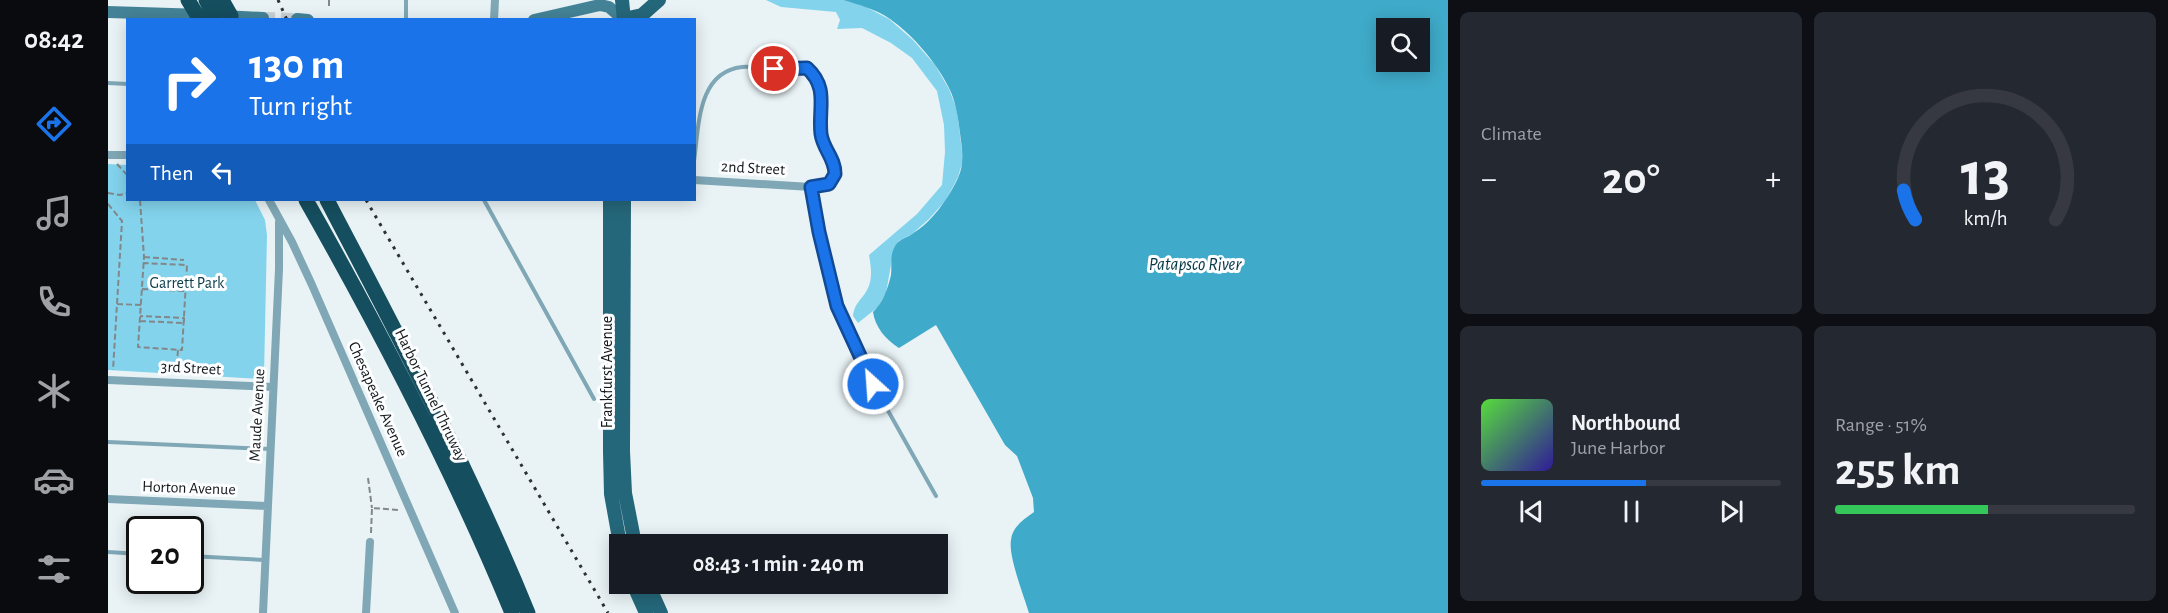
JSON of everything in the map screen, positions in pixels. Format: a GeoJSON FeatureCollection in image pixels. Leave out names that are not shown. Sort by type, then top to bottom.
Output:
{"type":"FeatureCollection","features":[{"type":"Feature","properties":{"kind":"highway"},"geometry":{"type":"LineString","coordinates":[[188,0],[199,18]]}},
{"type":"Feature","properties":{"kind":"highway"},"geometry":{"type":"LineString","coordinates":[[206,0],[215,18]]}},
{"type":"Feature","properties":{"kind":"highway"},"geometry":{"type":"LineString","coordinates":[[222,0],[231,18]]}},
{"type":"Feature","properties":{"kind":"highway","name":"Harbor Tunnel Thruway"},"geometry":{"type":"LineString","coordinates":[[307,201],[400,369],[470,516],[512,613]]}},
{"type":"Feature","properties":{"kind":"highway","name":"Harbor Tunnel Thruway"},"geometry":{"type":"LineString","coordinates":[[328,201],[449,437],[484,510],[528,613]]}},
{"type":"Feature","properties":{"kind":"main road"},"geometry":{"type":"LineString","coordinates":[[622,0],[624,18]]}},
{"type":"Feature","properties":{"kind":"main road"},"geometry":{"type":"LineString","coordinates":[[628,18],[642,15],[659,0]]}},
{"type":"Feature","properties":{"kind":"main road"},"geometry":{"type":"LineString","coordinates":[[547,18],[600,5],[609,7],[623,18]]}},
{"type":"Feature","properties":{"kind":"main road"},"geometry":{"type":"LineString","coordinates":[[108,12],[262,18]]}},
{"type":"Feature","properties":{"kind":"main road","name":"Frankfurst Avenue"},"geometry":{"type":"LineString","coordinates":[[610,201],[611,494],[618,534]]}},
{"type":"Feature","properties":{"kind":"main road","name":"Frankfurst Avenue"},"geometry":{"type":"LineString","coordinates":[[624,201],[623,452],[625,494],[633,534]]}},
{"type":"Feature","properties":{"kind":"main road"},"geometry":{"type":"LineString","coordinates":[[637,594],[646,613]]}},
{"type":"Feature","properties":{"kind":"main road"},"geometry":{"type":"LineString","coordinates":[[653,594],[662,613]]}},
{"type":"Feature","properties":{"kind":"street"},"geometry":{"type":"LineString","coordinates":[[494,18],[495,0]]}},
{"type":"Feature","properties":{"kind":"street"},"geometry":{"type":"LineString","coordinates":[[108,155],[126,155]]}},
{"type":"Feature","properties":{"kind":"street","name":"2nd Street"},"geometry":{"type":"LineString","coordinates":[[696,180],[811,187]]}},
{"type":"Feature","properties":{"kind":"street","name":"Chesapeake Avenue"},"geometry":{"type":"LineString","coordinates":[[270,201],[316,296],[455,613]]}},
{"type":"Feature","properties":{"kind":"street","name":"Maude Avenue"},"geometry":{"type":"LineString","coordinates":[[263,613],[279,269],[279,218]]}},
{"type":"Feature","properties":{"kind":"street","name":"3rd Street"},"geometry":{"type":"LineString","coordinates":[[111,377],[273,387]]}},
{"type":"Feature","properties":{"kind":"street","name":"Horton Avenue"},"geometry":{"type":"LineString","coordinates":[[108,500],[268,506]]}},
{"type":"Feature","properties":{"kind":"street"},"geometry":{"type":"LineString","coordinates":[[366,613],[370,542]]}},
{"type":"Feature","properties":{"kind":"lane"},"geometry":{"type":"LineString","coordinates":[[406,0],[406,18]]}},
{"type":"Feature","properties":{"kind":"lane"},"geometry":{"type":"LineString","coordinates":[[696,147],[703,100],[719,76],[731,69],[743,67],[807,68],[815,75],[819,84],[822,111],[821,134],[835,167],[835,174],[829,184],[811,187],[837,306],[873,384],[936,496]]}},
{"type":"Feature","properties":{"kind":"lane"},"geometry":{"type":"LineString","coordinates":[[108,83],[126,84]]}},
{"type":"Feature","properties":{"kind":"lane"},"geometry":{"type":"LineString","coordinates":[[485,201],[594,399]]}},
{"type":"Feature","properties":{"kind":"lane"},"geometry":{"type":"LineString","coordinates":[[108,442],[270,449]]}},
{"type":"Feature","properties":{"kind":"lane"},"geometry":{"type":"LineString","coordinates":[[108,552],[126,553]]}},
{"type":"Feature","properties":{"kind":"lane"},"geometry":{"type":"LineString","coordinates":[[204,557],[266,560]]}},
{"type":"Feature","properties":{"kind":"path"},"geometry":{"type":"LineString","coordinates":[[329,0],[329,7]]}},
{"type":"Feature","properties":{"kind":"path"},"geometry":{"type":"LineString","coordinates":[[117,164],[126,174]]}},
{"type":"Feature","properties":{"kind":"path"},"geometry":{"type":"LineString","coordinates":[[108,193],[126,194]]}},
{"type":"Feature","properties":{"kind":"path"},"geometry":{"type":"LineString","coordinates":[[140,201],[144,257],[143,263],[138,347],[182,350],[187,265],[143,263]]}},
{"type":"Feature","properties":{"kind":"path"},"geometry":{"type":"LineString","coordinates":[[108,204],[122,221],[111,377]]}},
{"type":"Feature","properties":{"kind":"path"},"geometry":{"type":"LineString","coordinates":[[144,257],[184,260]]}},
{"type":"Feature","properties":{"kind":"path"},"geometry":{"type":"LineString","coordinates":[[142,289],[185,291]]}},
{"type":"Feature","properties":{"kind":"path"},"geometry":{"type":"LineString","coordinates":[[117,304],[141,305]]}},
{"type":"Feature","properties":{"kind":"path"},"geometry":{"type":"LineString","coordinates":[[140,316],[184,318]]}},
{"type":"Feature","properties":{"kind":"path"},"geometry":{"type":"LineString","coordinates":[[140,321],[184,323]]}},
{"type":"Feature","properties":{"kind":"path"},"geometry":{"type":"LineString","coordinates":[[176,376],[178,350]]}},
{"type":"Feature","properties":{"kind":"path"},"geometry":{"type":"LineString","coordinates":[[368,478],[372,508],[370,542]]}},
{"type":"Feature","properties":{"kind":"path"},"geometry":{"type":"LineString","coordinates":[[372,508],[399,510]]}},
{"type":"Feature","properties":{"kind":"green space"},"geometry":{"type":"Polygon","coordinates":[[[766,0],[843,0],[864,6],[889,19],[913,40],[935,65],[949,89],[957,110],[963,160],[958,177],[946,200],[929,219],[912,234],[899,241],[894,248],[886,293],[878,307],[858,323],[853,316],[870,282],[869,255],[917,214],[942,185],[945,152],[944,125],[937,91],[912,58],[891,43],[862,28],[837,29],[840,20],[836,12],[781,7],[766,0]]]}},
{"type":"Feature","properties":{"kind":"green space","name":"Garrett Park"},"geometry":{"type":"Polygon","coordinates":[[[108,164],[126,165],[126,201],[256,201],[265,220],[267,235],[264,375],[262,379],[108,370],[108,164]]]}},
{"type":"Feature","properties":{"kind":"water","name":"Patapsco River"},"geometry":{"type":"Polygon","coordinates":[[[843,0],[1448,0],[1448,613],[1029,613],[1014,566],[1011,547],[1012,535],[1016,527],[1034,512],[1033,498],[1017,456],[1005,445],[936,325],[899,348],[882,333],[873,312],[887,290],[891,275],[892,254],[896,245],[933,217],[958,178],[962,156],[955,104],[938,69],[924,50],[899,26],[885,16],[843,0]]]}},
{"type":"Feature","properties":{"kind":"railway"},"geometry":{"type":"LineString","coordinates":[[278,0],[286,18]]}},
{"type":"Feature","properties":{"kind":"railway"},"geometry":{"type":"LineString","coordinates":[[367,201],[608,613]]}},
{"type":"Feature","properties":{"kind":"route"},"geometry":{"type":"LineString","coordinates":[[774,69],[807,68],[815,75],[819,84],[822,111],[821,134],[835,167],[835,174],[829,184],[811,187],[819,232],[837,306],[873,384]]}}]}
